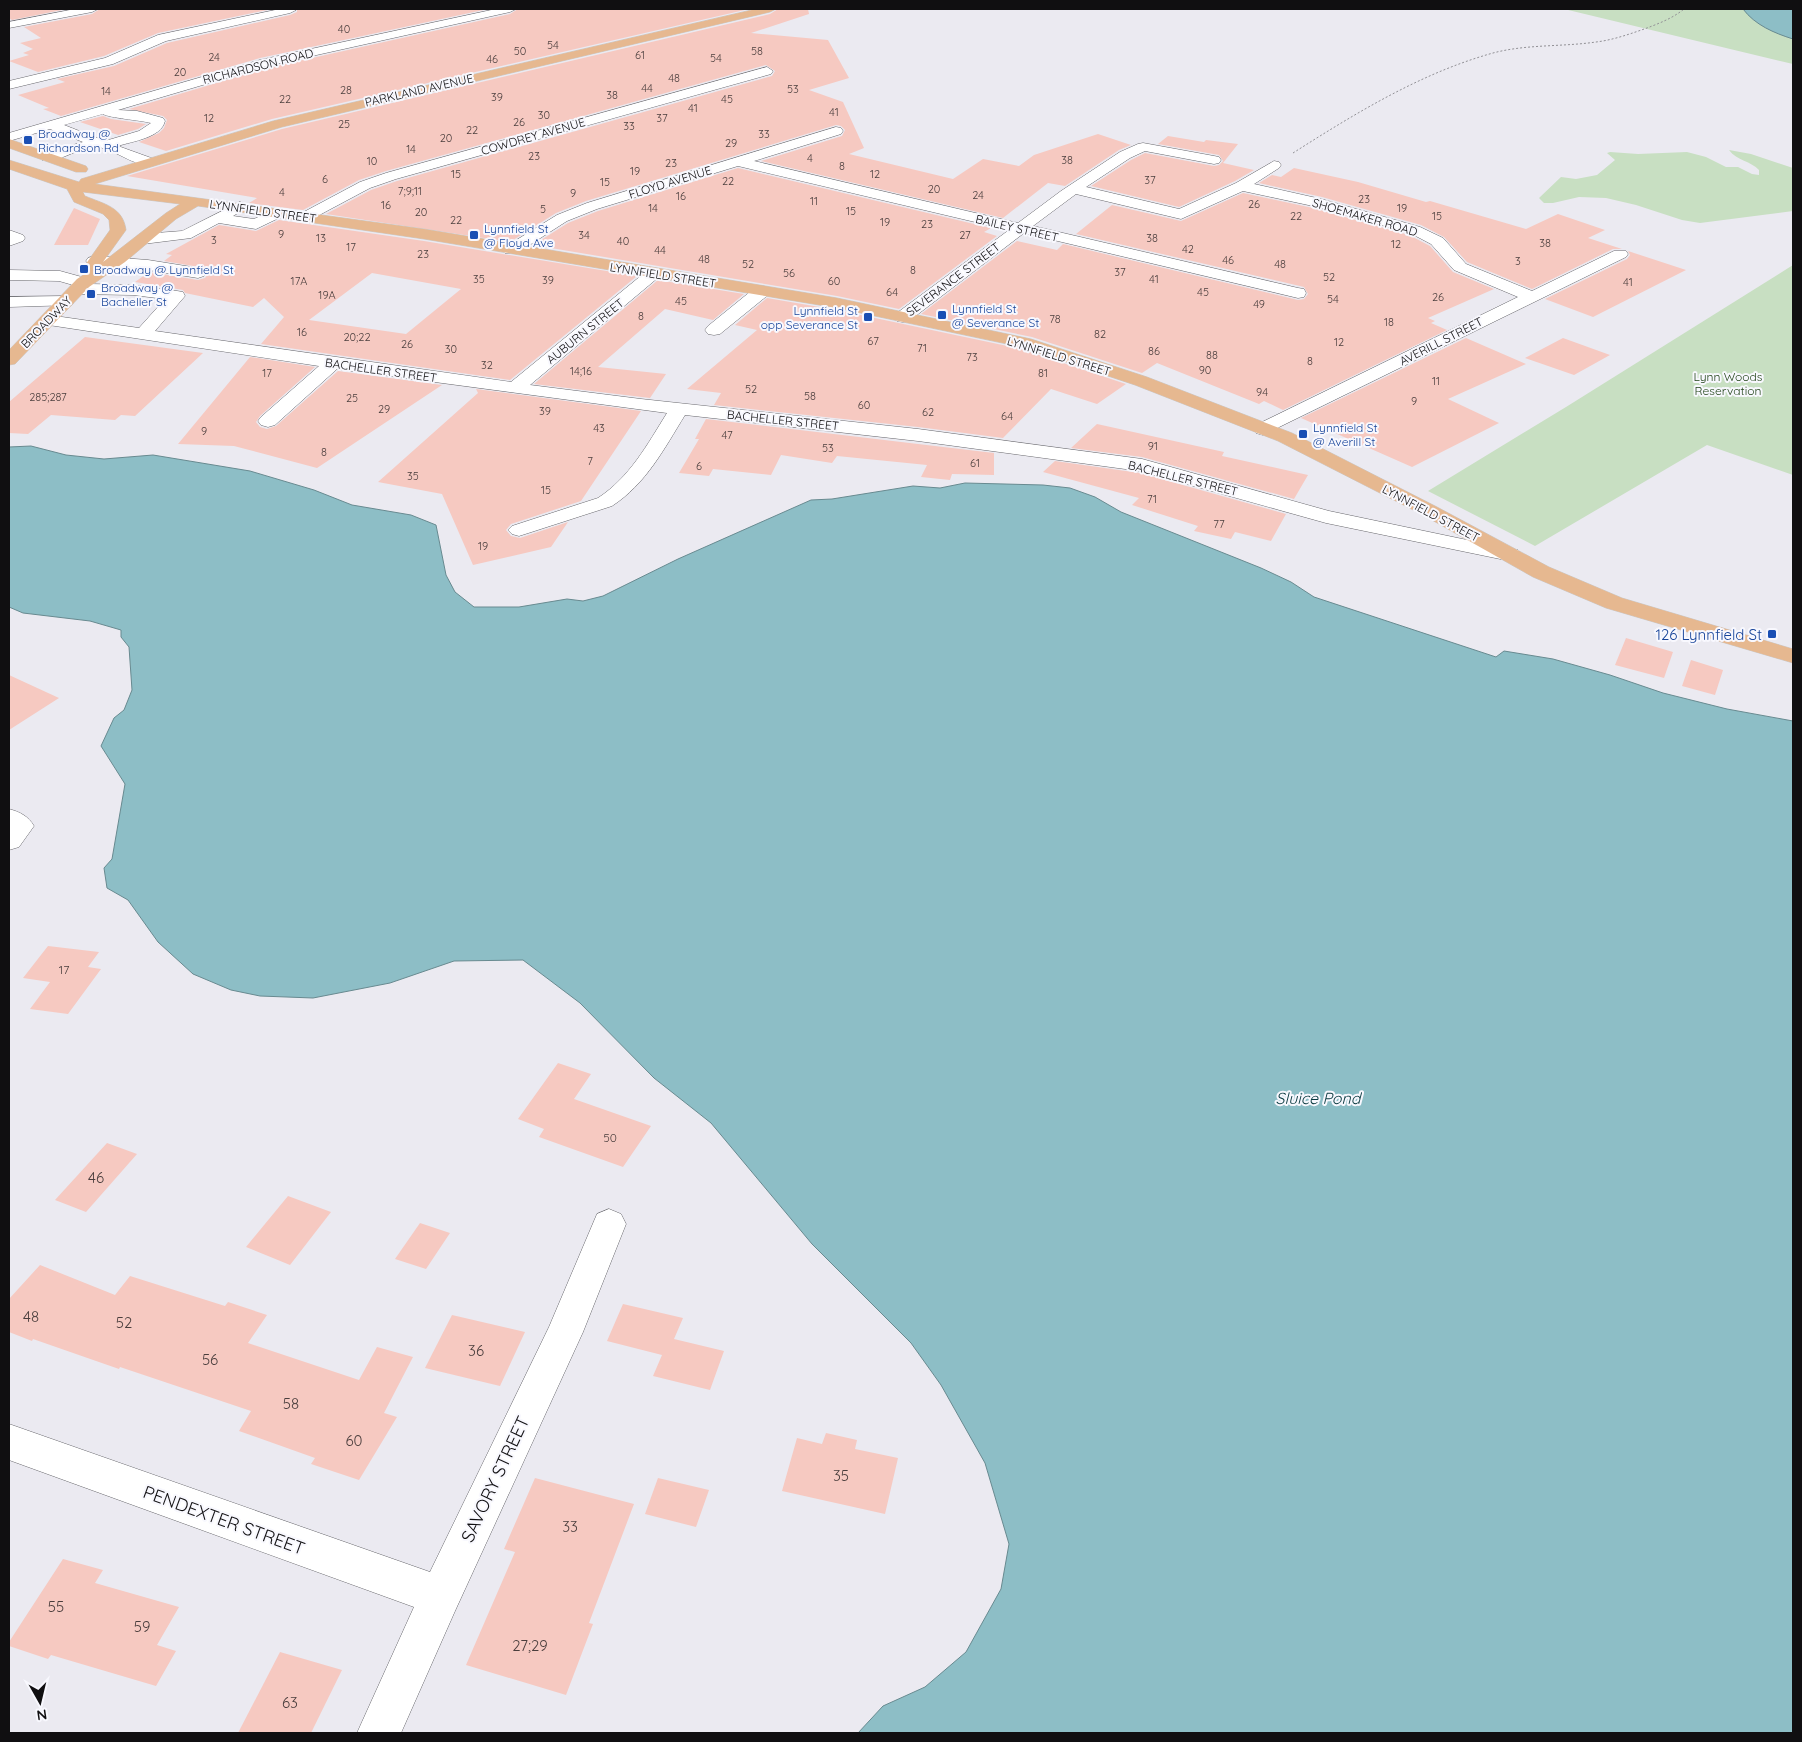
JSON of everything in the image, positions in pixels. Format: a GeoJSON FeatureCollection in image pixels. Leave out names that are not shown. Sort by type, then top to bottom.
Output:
{"type":"FeatureCollection","features":[{"type":"Feature","properties":{"kind":"main road","name":"PARKLAND AVENUE"},"geometry":{"type":"LineString","coordinates":[[73,186],[240,134],[312,115],[770,9]]}},
{"type":"Feature","properties":{"kind":"main road","name":"BROADWAY"},"geometry":{"type":"LineString","coordinates":[[9,142],[104,177],[128,192],[144,214],[141,230],[117,261]]}},
{"type":"Feature","properties":{"kind":"main road","name":"BROADWAY"},"geometry":{"type":"LineString","coordinates":[[9,164],[73,186],[128,192]]}},
{"type":"Feature","properties":{"kind":"main road","name":"BROADWAY"},"geometry":{"type":"LineString","coordinates":[[73,186],[79,199],[108,211],[117,219],[118,230],[94,261],[76,291]]}},
{"type":"Feature","properties":{"kind":"main road","name":"LYNNFIELD STREET"},"geometry":{"type":"LineString","coordinates":[[128,192],[424,234],[837,304],[1025,343],[1141,381],[1285,437],[1542,572],[1614,603],[1793,656]]}},
{"type":"Feature","properties":{"kind":"main road","name":"BROADWAY"},"geometry":{"type":"LineString","coordinates":[[9,360],[76,291],[117,261],[171,216],[196,201]]}},
{"type":"Feature","properties":{"kind":"street"},"geometry":{"type":"LineString","coordinates":[[9,25],[92,9]]}},
{"type":"Feature","properties":{"kind":"street","name":"RICHARDSON ROAD"},"geometry":{"type":"LineString","coordinates":[[9,137],[278,59],[510,9]]}},
{"type":"Feature","properties":{"kind":"street"},"geometry":{"type":"LineString","coordinates":[[9,85],[109,61],[162,38],[290,10]]}},
{"type":"Feature","properties":{"kind":"street","name":"COWDREY AVENUE"},"geometry":{"type":"LineString","coordinates":[[305,217],[364,185],[391,176],[767,71]]}},
{"type":"Feature","properties":{"kind":"street"},"geometry":{"type":"LineString","coordinates":[[142,98],[160,105]]}},
{"type":"Feature","properties":{"kind":"street"},"geometry":{"type":"LineString","coordinates":[[47,157],[154,130],[157,126],[158,121],[137,115],[96,111]]}},
{"type":"Feature","properties":{"kind":"street"},"geometry":{"type":"LineString","coordinates":[[51,125],[149,162]]}},
{"type":"Feature","properties":{"kind":"street","name":"FLOYD AVENUE"},"geometry":{"type":"LineString","coordinates":[[511,250],[562,218],[576,212],[836,131]]}},
{"type":"Feature","properties":{"kind":"street","name":"SEVERANCE STREET"},"geometry":{"type":"LineString","coordinates":[[903,317],[1020,228],[1125,155],[1143,147],[1214,160]]}},
{"type":"Feature","properties":{"kind":"street","name":"BAILEY STREET"},"geometry":{"type":"LineString","coordinates":[[736,162],[1298,293]]}},
{"type":"Feature","properties":{"kind":"street"},"geometry":{"type":"LineString","coordinates":[[1074,189],[1181,214],[1241,186],[1274,165]]}},
{"type":"Feature","properties":{"kind":"street","name":"SHOEMAKER ROAD"},"geometry":{"type":"LineString","coordinates":[[1241,186],[1316,202],[1415,230],[1437,241],[1460,267],[1472,274],[1532,297]]}},
{"type":"Feature","properties":{"kind":"street"},"geometry":{"type":"LineString","coordinates":[[143,239],[185,235],[220,219],[240,207]]}},
{"type":"Feature","properties":{"kind":"street"},"geometry":{"type":"LineString","coordinates":[[220,219],[256,224],[278,213]]}},
{"type":"Feature","properties":{"kind":"street"},"geometry":{"type":"LineString","coordinates":[[9,235],[17,238],[9,241]]}},
{"type":"Feature","properties":{"kind":"street","name":"AVERILL STREET"},"geometry":{"type":"LineString","coordinates":[[1262,429],[1620,254]]}},
{"type":"Feature","properties":{"kind":"street"},"geometry":{"type":"LineString","coordinates":[[94,261],[117,261],[198,273]]}},
{"type":"Feature","properties":{"kind":"street","name":"AUBURN STREET"},"geometry":{"type":"LineString","coordinates":[[515,388],[654,274]]}},
{"type":"Feature","properties":{"kind":"street"},"geometry":{"type":"LineString","coordinates":[[9,275],[60,276],[76,291]]}},
{"type":"Feature","properties":{"kind":"street"},"geometry":{"type":"LineString","coordinates":[[9,302],[76,291],[133,290],[177,296],[143,334]]}},
{"type":"Feature","properties":{"kind":"street"},"geometry":{"type":"LineString","coordinates":[[714,330],[762,291]]}},
{"type":"Feature","properties":{"kind":"street","name":"BACHELLER STREET"},"geometry":{"type":"LineString","coordinates":[[48,320],[333,363],[679,410],[918,435],[1142,465],[1326,517],[1510,555]]}},
{"type":"Feature","properties":{"kind":"street"},"geometry":{"type":"LineString","coordinates":[[268,421],[333,363]]}},
{"type":"Feature","properties":{"kind":"street"},"geometry":{"type":"LineString","coordinates":[[519,530],[605,502],[616,496],[638,472],[679,410]]}},
{"type":"Feature","properties":{"kind":"street","name":"SAVORY STREET"},"geometry":{"type":"LineString","coordinates":[[379,1733],[440,1596],[565,1332],[609,1224]]}},
{"type":"Feature","properties":{"kind":"street","name":"PENDEXTER STREET"},"geometry":{"type":"LineString","coordinates":[[9,1442],[440,1596]]}},
{"type":"Feature","properties":{"kind":"path"},"geometry":{"type":"LineString","coordinates":[[1274,165],[1357,113],[1423,78],[1493,54],[1538,45],[1589,43],[1624,37],[1674,18],[1684,9]]}},
{"type":"Feature","properties":{"kind":"green space"},"geometry":{"type":"Polygon","coordinates":[[[1564,9],[1793,9],[1793,64],[1564,9]]]}},
{"type":"Feature","properties":{"kind":"green space"},"geometry":{"type":"Polygon","coordinates":[[[1729,150],[1751,154],[1793,168],[1793,211],[1700,223],[1682,220],[1636,205],[1606,198],[1579,197],[1553,203],[1544,203],[1539,198],[1561,177],[1576,179],[1597,175],[1615,160],[1607,153],[1610,152],[1638,154],[1687,152],[1706,157],[1726,167],[1738,167],[1752,174],[1759,175],[1759,170],[1756,167],[1732,154],[1729,150]]]}},
{"type":"Feature","properties":{"kind":"green space","name":"Lynn Woods Reservation"},"geometry":{"type":"Polygon","coordinates":[[[1793,265],[1793,475],[1707,445],[1535,546],[1428,491],[1566,407],[1793,265]]]}},
{"type":"Feature","properties":{"kind":"water"},"geometry":{"type":"Polygon","coordinates":[[[1743,9],[1793,9],[1793,39],[1765,28],[1753,20],[1743,9]]]}},
{"type":"Feature","properties":{"kind":"water","name":"Sluice Pond"},"geometry":{"type":"Polygon","coordinates":[[[31,446],[66,455],[104,459],[153,455],[250,471],[314,490],[352,505],[411,515],[436,525],[446,575],[455,592],[474,607],[519,607],[567,599],[583,601],[603,596],[678,559],[811,500],[832,499],[913,486],[940,488],[965,483],[1043,485],[1070,488],[1095,497],[1121,512],[1261,568],[1291,582],[1314,597],[1496,657],[1504,651],[1553,659],[1610,675],[1663,693],[1727,709],[1793,721],[1793,1733],[858,1733],[883,1706],[925,1687],[966,1652],[1001,1589],[1009,1544],[985,1463],[941,1385],[911,1343],[812,1244],[711,1123],[654,1078],[580,1003],[523,960],[454,961],[390,983],[313,998],[260,996],[231,990],[193,974],[158,942],[128,900],[107,888],[104,868],[112,859],[125,784],[101,746],[114,718],[124,710],[132,690],[129,647],[121,637],[121,630],[90,621],[23,613],[9,607],[9,447],[31,446]]]}},
{"type":"Feature","properties":{"kind":"building"},"geometry":{"type":"Polygon","coordinates":[[[9,9],[67,9],[12,20],[9,18],[9,9]]]}},
{"type":"Feature","properties":{"kind":"building"},"geometry":{"type":"Polygon","coordinates":[[[100,9],[272,9],[158,33],[104,56],[38,72],[9,61],[29,55],[23,53],[33,49],[20,43],[41,38],[24,27],[92,14],[100,9]]]}},
{"type":"Feature","properties":{"kind":"building"},"geometry":{"type":"Polygon","coordinates":[[[297,9],[488,9],[260,58],[61,116],[43,109],[49,108],[18,95],[65,82],[57,79],[114,66],[167,43],[290,15],[297,12],[297,9]]]}},
{"type":"Feature","properties":{"kind":"building"},"geometry":{"type":"Polygon","coordinates":[[[518,9],[749,9],[272,119],[166,151],[139,142],[159,133],[164,128],[167,120],[163,116],[129,109],[267,68],[510,14],[518,9]]]}},
{"type":"Feature","properties":{"kind":"building"},"geometry":{"type":"Polygon","coordinates":[[[778,9],[808,9],[809,14],[751,33],[828,40],[849,78],[809,90],[843,102],[864,148],[849,154],[953,179],[983,159],[1019,166],[1034,155],[1098,134],[1131,145],[1119,150],[1065,186],[1048,183],[1003,218],[761,161],[842,136],[845,130],[841,126],[836,125],[586,201],[556,213],[510,242],[326,214],[371,190],[397,181],[772,76],[775,71],[766,65],[386,171],[359,180],[303,210],[249,203],[257,198],[127,176],[282,129],[770,14],[778,9]]]}},
{"type":"Feature","properties":{"kind":"building"},"geometry":{"type":"Polygon","coordinates":[[[103,116],[146,124],[138,129],[118,135],[80,122],[103,116]]]}},
{"type":"Feature","properties":{"kind":"building"},"geometry":{"type":"Polygon","coordinates":[[[1168,136],[1204,142],[1206,140],[1238,144],[1223,163],[1254,170],[1179,207],[1091,186],[1145,153],[1214,166],[1219,165],[1223,161],[1219,155],[1158,144],[1168,136]]]}},
{"type":"Feature","properties":{"kind":"building"},"geometry":{"type":"Polygon","coordinates":[[[738,168],[991,228],[984,232],[997,236],[899,309],[837,296],[533,245],[568,223],[598,211],[738,168]]]}},
{"type":"Feature","properties":{"kind":"building"},"geometry":{"type":"Polygon","coordinates":[[[1294,168],[1358,182],[1526,229],[1558,214],[1605,230],[1588,238],[1622,249],[1613,249],[1532,289],[1467,262],[1444,237],[1421,225],[1322,197],[1259,183],[1272,175],[1281,177],[1294,168]]]}},
{"type":"Feature","properties":{"kind":"building"},"geometry":{"type":"Polygon","coordinates":[[[1243,193],[1313,208],[1409,235],[1430,246],[1453,272],[1494,289],[1428,318],[1435,321],[1431,323],[1447,330],[1283,410],[1264,401],[1259,404],[1157,363],[1142,373],[1032,337],[921,314],[1017,241],[1057,250],[1063,244],[1298,300],[1304,299],[1308,294],[1304,287],[1076,234],[1112,205],[1181,221],[1243,193]]]}},
{"type":"Feature","properties":{"kind":"building"},"geometry":{"type":"Polygon","coordinates":[[[74,208],[100,219],[88,245],[54,245],[74,208]]]}},
{"type":"Feature","properties":{"kind":"building"},"geometry":{"type":"Polygon","coordinates":[[[279,220],[424,241],[637,276],[510,380],[261,344],[284,317],[264,298],[253,307],[185,293],[183,290],[135,282],[149,272],[198,280],[205,278],[208,274],[205,268],[164,261],[172,255],[166,254],[219,225],[256,231],[279,220]],[[372,273],[309,320],[406,334],[461,289],[372,273]]]}},
{"type":"Feature","properties":{"kind":"building"},"geometry":{"type":"Polygon","coordinates":[[[1628,251],[1686,270],[1593,317],[1545,299],[1627,259],[1630,255],[1628,251]]]}},
{"type":"Feature","properties":{"kind":"building"},"geometry":{"type":"Polygon","coordinates":[[[658,280],[744,294],[713,320],[665,309],[598,367],[666,374],[650,398],[534,384],[658,280]]]}},
{"type":"Feature","properties":{"kind":"building"},"geometry":{"type":"Polygon","coordinates":[[[767,298],[837,310],[1021,349],[1126,384],[1097,404],[1051,389],[1003,438],[714,405],[721,393],[687,389],[757,330],[735,325],[767,298]]]}},
{"type":"Feature","properties":{"kind":"building"},"geometry":{"type":"Polygon","coordinates":[[[85,337],[203,353],[135,416],[121,415],[115,420],[51,415],[28,434],[9,433],[9,402],[85,337]]]}},
{"type":"Feature","properties":{"kind":"building"},"geometry":{"type":"Polygon","coordinates":[[[1466,338],[1526,364],[1448,399],[1499,423],[1412,467],[1301,418],[1466,338]]]}},
{"type":"Feature","properties":{"kind":"building"},"geometry":{"type":"Polygon","coordinates":[[[1563,338],[1610,355],[1574,375],[1525,358],[1563,338]]]}},
{"type":"Feature","properties":{"kind":"building"},"geometry":{"type":"Polygon","coordinates":[[[250,357],[315,367],[260,416],[256,422],[260,427],[267,429],[276,426],[338,371],[442,385],[317,468],[234,446],[178,444],[250,357]]]}},
{"type":"Feature","properties":{"kind":"building"},"geometry":{"type":"Polygon","coordinates":[[[476,389],[641,411],[581,501],[511,524],[506,530],[511,536],[520,538],[568,522],[551,547],[473,565],[442,494],[378,482],[478,393],[476,389]]]}},
{"type":"Feature","properties":{"kind":"building"},"geometry":{"type":"Polygon","coordinates":[[[706,419],[994,453],[994,475],[952,474],[950,480],[921,477],[927,465],[837,456],[832,463],[781,455],[771,475],[713,469],[709,476],[679,473],[699,439],[695,439],[706,419]]]}},
{"type":"Feature","properties":{"kind":"building"},"geometry":{"type":"Polygon","coordinates":[[[1097,424],[1224,452],[1222,456],[1308,475],[1294,499],[1142,457],[1071,448],[1097,424]]]}},
{"type":"Feature","properties":{"kind":"building"},"geometry":{"type":"Polygon","coordinates":[[[1055,461],[1140,473],[1286,514],[1271,541],[1235,532],[1231,539],[1194,531],[1198,526],[1132,505],[1139,498],[1043,472],[1055,461]]]}},
{"type":"Feature","properties":{"kind":"building"},"geometry":{"type":"Polygon","coordinates":[[[1626,638],[1673,652],[1664,678],[1615,665],[1626,638]]]}},
{"type":"Feature","properties":{"kind":"building"},"geometry":{"type":"Polygon","coordinates":[[[1691,660],[1723,670],[1715,695],[1682,686],[1691,660]]]}},
{"type":"Feature","properties":{"kind":"building"},"geometry":{"type":"Polygon","coordinates":[[[9,675],[59,698],[9,730],[9,675]]]}},
{"type":"Feature","properties":{"kind":"building"},"geometry":{"type":"Polygon","coordinates":[[[48,946],[99,952],[88,967],[101,969],[68,1014],[30,1009],[50,982],[23,978],[48,946]]]}},
{"type":"Feature","properties":{"kind":"building"},"geometry":{"type":"Polygon","coordinates":[[[558,1063],[591,1074],[574,1099],[651,1126],[623,1167],[539,1137],[544,1129],[518,1119],[558,1063]]]}},
{"type":"Feature","properties":{"kind":"building"},"geometry":{"type":"Polygon","coordinates":[[[107,1143],[137,1154],[86,1212],[55,1200],[107,1143]]]}},
{"type":"Feature","properties":{"kind":"building"},"geometry":{"type":"Polygon","coordinates":[[[288,1196],[331,1212],[290,1265],[246,1247],[288,1196]]]}},
{"type":"Feature","properties":{"kind":"building"},"geometry":{"type":"Polygon","coordinates":[[[420,1223],[450,1233],[426,1269],[395,1259],[420,1223]]]}},
{"type":"Feature","properties":{"kind":"building"},"geometry":{"type":"Polygon","coordinates":[[[40,1265],[115,1295],[130,1276],[225,1306],[228,1302],[267,1315],[248,1343],[359,1380],[377,1347],[413,1357],[384,1413],[397,1417],[359,1480],[311,1464],[315,1458],[239,1431],[251,1411],[9,1332],[9,1299],[40,1265]]]}},
{"type":"Feature","properties":{"kind":"building"},"geometry":{"type":"Polygon","coordinates":[[[623,1304],[683,1318],[674,1339],[724,1351],[710,1390],[653,1376],[662,1355],[607,1341],[623,1304]]]}},
{"type":"Feature","properties":{"kind":"building"},"geometry":{"type":"Polygon","coordinates":[[[452,1315],[525,1332],[500,1386],[425,1368],[452,1315]]]}},
{"type":"Feature","properties":{"kind":"building"},"geometry":{"type":"Polygon","coordinates":[[[826,1433],[857,1440],[855,1449],[898,1458],[885,1514],[782,1491],[797,1438],[822,1444],[826,1433]]]}},
{"type":"Feature","properties":{"kind":"building"},"geometry":{"type":"Polygon","coordinates":[[[535,1478],[634,1504],[589,1623],[593,1624],[566,1695],[466,1665],[515,1552],[504,1549],[535,1478]]]}},
{"type":"Feature","properties":{"kind":"building"},"geometry":{"type":"Polygon","coordinates":[[[658,1478],[709,1490],[696,1527],[645,1514],[658,1478]]]}},
{"type":"Feature","properties":{"kind":"building"},"geometry":{"type":"Polygon","coordinates":[[[63,1559],[103,1570],[95,1583],[179,1607],[157,1645],[176,1651],[156,1686],[51,1655],[48,1659],[9,1646],[9,1642],[63,1559]]]}},
{"type":"Feature","properties":{"kind":"building"},"geometry":{"type":"Polygon","coordinates":[[[280,1652],[342,1670],[311,1733],[238,1733],[280,1652]]]}},
{"type":"Feature","properties":{"kind":"place","name":"Broadway @ Richardson Rd"},"geometry":{"type":"Point","coordinates":[28,140]}},
{"type":"Feature","properties":{"kind":"place","name":"Lynnfield St @ Floyd Ave"},"geometry":{"type":"Point","coordinates":[474,235]}},
{"type":"Feature","properties":{"kind":"place","name":"Broadway @ Lynnfield St"},"geometry":{"type":"Point","coordinates":[84,269]}},
{"type":"Feature","properties":{"kind":"place","name":"Broadway @ Bacheller St"},"geometry":{"type":"Point","coordinates":[91,294]}},
{"type":"Feature","properties":{"kind":"place","name":"Lynnfield St @ Severance St"},"geometry":{"type":"Point","coordinates":[942,315]}},
{"type":"Feature","properties":{"kind":"place","name":"Lynnfield St opp Severance St"},"geometry":{"type":"Point","coordinates":[868,317]}},
{"type":"Feature","properties":{"kind":"place","name":"Lynnfield St @ Averill St"},"geometry":{"type":"Point","coordinates":[1303,434]}},
{"type":"Feature","properties":{"kind":"place","name":"126 Lynnfield St"},"geometry":{"type":"Point","coordinates":[1772,634]}}]}
